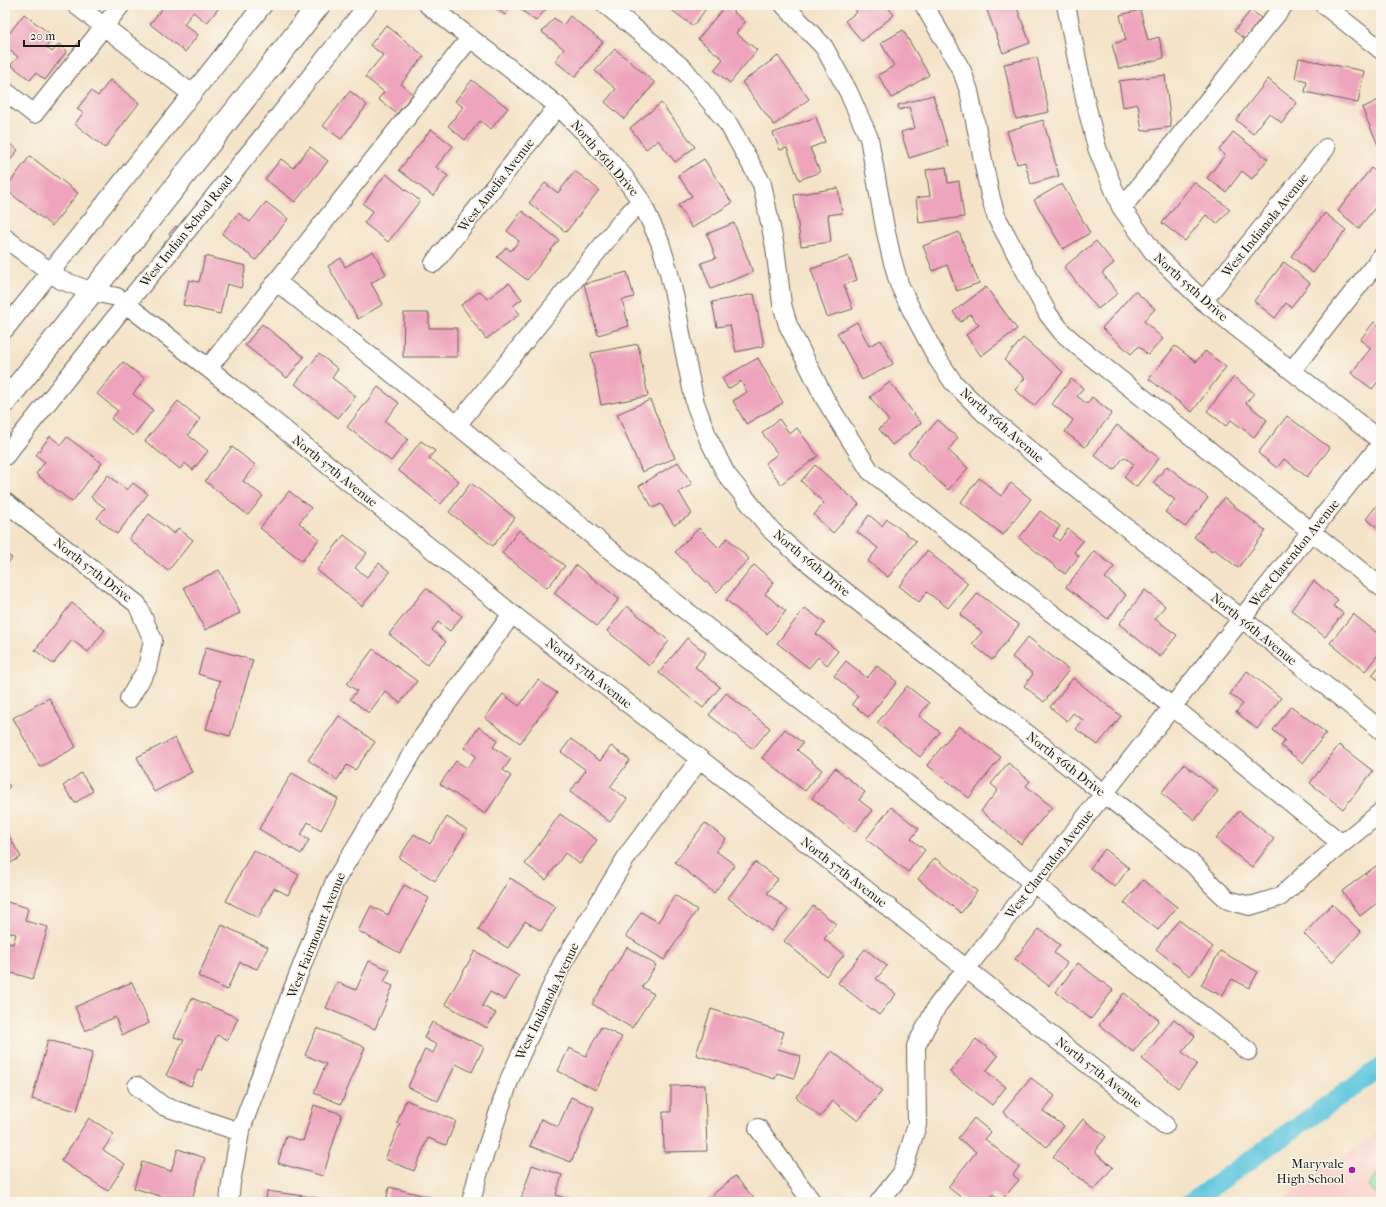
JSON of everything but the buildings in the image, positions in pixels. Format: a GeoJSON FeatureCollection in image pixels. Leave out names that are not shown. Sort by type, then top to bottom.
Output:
{"type":"FeatureCollection","features":[{"type":"Feature","properties":{"kind":"main road"},"geometry":{"type":"LineString","coordinates":[[5,402],[319,5]]}},
{"type":"Feature","properties":{"kind":"street"},"geometry":{"type":"LineString","coordinates":[[76,5],[192,94]]}},
{"type":"Feature","properties":{"kind":"street"},"geometry":{"type":"LineString","coordinates":[[5,91],[34,114],[121,5]]}},
{"type":"Feature","properties":{"kind":"street"},"geometry":{"type":"LineString","coordinates":[[5,329],[263,5]]}},
{"type":"Feature","properties":{"kind":"street","name":"West Indian School Road"},"geometry":{"type":"LineString","coordinates":[[5,456],[126,304],[174,248],[368,5]]}},
{"type":"Feature","properties":{"kind":"street","name":"North 56th Drive"},"geometry":{"type":"LineString","coordinates":[[428,5],[558,106],[590,138],[624,177],[641,201],[660,242],[668,269],[696,403],[708,438],[726,474],[772,531],[801,557],[1104,793],[1194,866],[1228,900],[1250,906],[1280,898],[1305,874],[1342,844]]}},
{"type":"Feature","properties":{"kind":"street"},"geometry":{"type":"LineString","coordinates":[[606,5],[684,69],[729,125],[762,184],[775,247],[782,304],[788,325],[825,399],[870,470],[1173,707],[1342,844],[1381,812]]}},
{"type":"Feature","properties":{"kind":"street","name":"North 56th Avenue"},"geometry":{"type":"LineString","coordinates":[[784,5],[824,47],[848,91],[869,138],[885,228],[899,284],[911,310],[937,358],[953,382],[983,412],[1056,472],[1242,618],[1381,730]]}},
{"type":"Feature","properties":{"kind":"street"},"geometry":{"type":"LineString","coordinates":[[924,5],[962,71],[969,91],[990,195],[996,216],[1048,314],[1062,332],[1381,587]]}},
{"type":"Feature","properties":{"kind":"street","name":"North 55th Drive"},"geometry":{"type":"LineString","coordinates":[[1066,5],[1097,148],[1122,208],[1154,254],[1203,301],[1381,442]]}},
{"type":"Feature","properties":{"kind":"street"},"geometry":{"type":"LineString","coordinates":[[1122,208],[1284,5]]}},
{"type":"Feature","properties":{"kind":"street"},"geometry":{"type":"LineString","coordinates":[[1324,5],[1381,50]]}},
{"type":"Feature","properties":{"kind":"street"},"geometry":{"type":"LineString","coordinates":[[208,368],[470,38]]}},
{"type":"Feature","properties":{"kind":"street","name":"West Amelia Avenue"},"geometry":{"type":"LineString","coordinates":[[434,263],[558,106]]}},
{"type":"Feature","properties":{"kind":"street","name":"West Indianola Avenue"},"geometry":{"type":"LineString","coordinates":[[1203,301],[1326,148]]}},
{"type":"Feature","properties":{"kind":"street"},"geometry":{"type":"LineString","coordinates":[[456,425],[622,221],[641,201]]}},
{"type":"Feature","properties":{"kind":"street","name":"North 57th Avenue"},"geometry":{"type":"LineString","coordinates":[[5,238],[61,280],[93,292],[117,297],[208,368],[512,614],[700,759],[1165,1124]]}},
{"type":"Feature","properties":{"kind":"street"},"geometry":{"type":"LineString","coordinates":[[1292,370],[1381,257]]}},
{"type":"Feature","properties":{"kind":"street"},"geometry":{"type":"LineString","coordinates":[[277,282],[654,586],[1248,1051]]}},
{"type":"Feature","properties":{"kind":"street","name":"West Clarendon Avenue"},"geometry":{"type":"LineString","coordinates":[[879,1202],[902,1173],[917,1125],[916,1046],[937,1006],[1381,442]]}},
{"type":"Feature","properties":{"kind":"street","name":"North 57th Drive"},"geometry":{"type":"LineString","coordinates":[[5,502],[137,604],[153,640],[147,670],[129,699]]}},
{"type":"Feature","properties":{"kind":"street","name":"West Fairmount Avenue"},"geometry":{"type":"LineString","coordinates":[[230,1202],[231,1183],[240,1132],[292,991],[335,881],[421,739],[512,614]]}},
{"type":"Feature","properties":{"kind":"street","name":"West Indianola Avenue"},"geometry":{"type":"LineString","coordinates":[[471,1202],[479,1171],[510,1078],[562,964],[630,853],[700,759]]}},
{"type":"Feature","properties":{"kind":"street"},"geometry":{"type":"LineString","coordinates":[[137,1086],[162,1106],[240,1132]]}},
{"type":"Feature","properties":{"kind":"street"},"geometry":{"type":"LineString","coordinates":[[758,1128],[812,1202]]}},
{"type":"Feature","properties":{"kind":"shaded area","name":"Maryvale High School"},"geometry":{"type":"Polygon","coordinates":[[[1381,1130],[1381,1202],[1276,1202],[1371,1137],[1381,1130]]]}},
{"type":"Feature","properties":{"kind":"green space"},"geometry":{"type":"Polygon","coordinates":[[[1381,1170],[1381,1197],[1368,1186],[1381,1170]]]}},
{"type":"Feature","properties":{"kind":"waterway"},"geometry":{"type":"LineString","coordinates":[[1191,1202],[1381,1067]]}},
{"type":"Feature","properties":{"kind":"place","name":"Maryvale High School"},"geometry":{"type":"Point","coordinates":[1352,1170]}}]}
